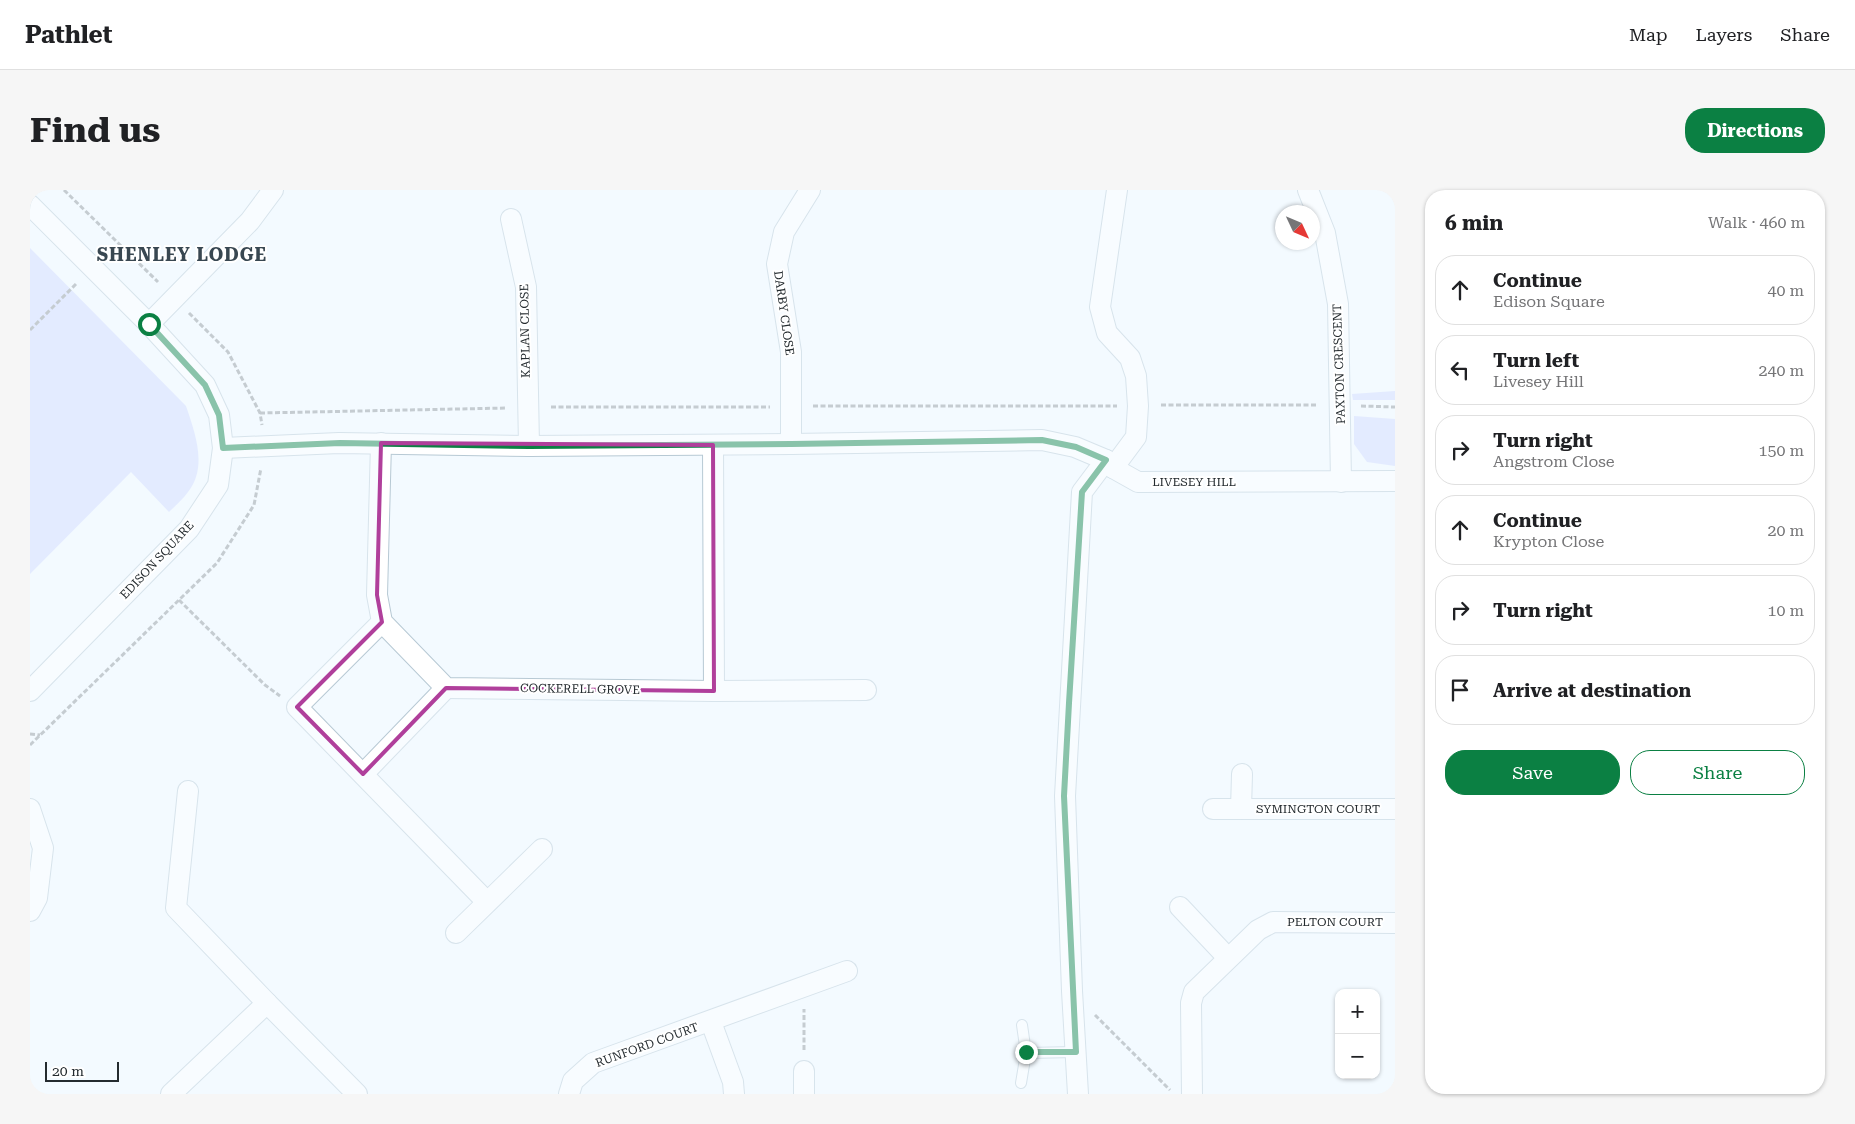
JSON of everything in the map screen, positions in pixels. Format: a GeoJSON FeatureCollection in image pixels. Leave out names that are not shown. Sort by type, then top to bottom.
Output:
{"type":"FeatureCollection","features":[{"type":"Feature","properties":{"kind":"street"},"geometry":{"type":"LineString","coordinates":[[149,324],[250,221],[273,190]]}},
{"type":"Feature","properties":{"kind":"street","name":"DARBY CLOSE"},"geometry":{"type":"LineString","coordinates":[[791,444],[791,352],[777,264],[784,232],[810,190]]}},
{"type":"Feature","properties":{"kind":"street"},"geometry":{"type":"LineString","coordinates":[[1078,1094],[1064,796],[1082,492],[1136,437],[1138,406],[1136,376],[1130,358],[1107,333],[1100,307],[1117,190]]}},
{"type":"Feature","properties":{"kind":"street","name":"PAXTON CRESCENT"},"geometry":{"type":"LineString","coordinates":[[1308,190],[1325,233],[1338,304],[1341,482]]}},
{"type":"Feature","properties":{"kind":"street","name":"EDISON SQUARE"},"geometry":{"type":"LineString","coordinates":[[30,205],[149,324],[205,385],[219,415],[223,448],[218,485],[189,529],[30,691]]}},
{"type":"Feature","properties":{"kind":"street","name":"KAPLAN CLOSE"},"geometry":{"type":"LineString","coordinates":[[511,219],[526,287],[529,446]]}},
{"type":"Feature","properties":{"kind":"street","name":"LIVESEY HILL"},"geometry":{"type":"LineString","coordinates":[[223,448],[381,443],[529,446],[1042,440],[1076,447],[1110,464],[1138,482],[1395,481]]}},
{"type":"Feature","properties":{"kind":"street"},"geometry":{"type":"LineString","coordinates":[[363,774],[446,688],[382,622],[377,595],[381,443]]}},
{"type":"Feature","properties":{"kind":"street"},"geometry":{"type":"LineString","coordinates":[[714,445],[714,691]]}},
{"type":"Feature","properties":{"kind":"street"},"geometry":{"type":"LineString","coordinates":[[382,622],[297,707],[487,902]]}},
{"type":"Feature","properties":{"kind":"street","name":"COCKERELL GROVE"},"geometry":{"type":"LineString","coordinates":[[446,688],[714,691],[866,690]]}},
{"type":"Feature","properties":{"kind":"street","name":"SYMINGTON COURT"},"geometry":{"type":"LineString","coordinates":[[1241,809],[1242,774]]}},
{"type":"Feature","properties":{"kind":"street"},"geometry":{"type":"LineString","coordinates":[[188,791],[176,908],[267,1004],[357,1094]]}},
{"type":"Feature","properties":{"kind":"street"},"geometry":{"type":"LineString","coordinates":[[30,809],[43,848],[37,898],[30,911]]}},
{"type":"Feature","properties":{"kind":"street","name":"SYMINGTON COURT"},"geometry":{"type":"LineString","coordinates":[[1212,809],[1395,809]]}},
{"type":"Feature","properties":{"kind":"street"},"geometry":{"type":"LineString","coordinates":[[456,934],[542,849]]}},
{"type":"Feature","properties":{"kind":"street"},"geometry":{"type":"LineString","coordinates":[[1180,907],[1228,958]]}},
{"type":"Feature","properties":{"kind":"street","name":"PELTON COURT"},"geometry":{"type":"LineString","coordinates":[[1192,1094],[1192,1003],[1194,992],[1258,930],[1273,922],[1395,922]]}},
{"type":"Feature","properties":{"kind":"street","name":"RUNFORD COURT"},"geometry":{"type":"LineString","coordinates":[[569,1094],[573,1081],[593,1063],[711,1022],[847,971]]}},
{"type":"Feature","properties":{"kind":"street"},"geometry":{"type":"LineString","coordinates":[[171,1094],[267,1004]]}},
{"type":"Feature","properties":{"kind":"street","name":"RUNFORD COURT"},"geometry":{"type":"LineString","coordinates":[[711,1022],[734,1082],[734,1094]]}},
{"type":"Feature","properties":{"kind":"street"},"geometry":{"type":"LineString","coordinates":[[804,1071],[804,1094]]}},
{"type":"Feature","properties":{"kind":"lane"},"geometry":{"type":"LineString","coordinates":[[1021,1083],[1026,1052],[1022,1025]]}},
{"type":"Feature","properties":{"kind":"lane"},"geometry":{"type":"LineString","coordinates":[[1026,1052],[1076,1052]]}},
{"type":"Feature","properties":{"kind":"path"},"geometry":{"type":"LineString","coordinates":[[30,330],[81,279]]}},
{"type":"Feature","properties":{"kind":"path"},"geometry":{"type":"LineString","coordinates":[[30,744],[217,563],[254,505],[265,446],[260,413],[249,390]]}},
{"type":"Feature","properties":{"kind":"path"},"geometry":{"type":"LineString","coordinates":[[260,413],[790,406],[1395,407]]}},
{"type":"Feature","properties":{"kind":"path"},"geometry":{"type":"LineString","coordinates":[[179,600],[265,685],[297,707]]}},
{"type":"Feature","properties":{"kind":"path"},"geometry":{"type":"LineString","coordinates":[[30,734],[40,735]]}},
{"type":"Feature","properties":{"kind":"path"},"geometry":{"type":"LineString","coordinates":[[804,1071],[805,987]]}},
{"type":"Feature","properties":{"kind":"path"},"geometry":{"type":"LineString","coordinates":[[1072,991],[1174,1094]]}},
{"type":"Feature","properties":{"kind":"highlighted area"},"geometry":{"type":"Polygon","coordinates":[[[381,443],[713,445],[714,691],[446,688],[363,774],[297,707],[382,622],[377,595],[381,443]]]}},
{"type":"Feature","properties":{"kind":"shaded area"},"geometry":{"type":"Polygon","coordinates":[[[30,248],[186,406],[196,438],[199,461],[194,482],[186,495],[169,512],[131,472],[30,574],[30,248]]]}},
{"type":"Feature","properties":{"kind":"shaded area"},"geometry":{"type":"Polygon","coordinates":[[[1395,391],[1395,400],[1353,400],[1352,394],[1395,391]]]}},
{"type":"Feature","properties":{"kind":"shaded area"},"geometry":{"type":"Polygon","coordinates":[[[1354,416],[1395,419],[1395,466],[1367,462],[1354,444],[1354,416]]]}},
{"type":"Feature","properties":{"kind":"district","name":"SHENLEY LODGE"},"geometry":{"type":"Point","coordinates":[182,254]}},
{"type":"Feature","properties":{"kind":"route"},"geometry":{"type":"LineString","coordinates":[[149,324],[205,385],[219,415],[223,448],[340,443],[529,446],[1042,440],[1076,447],[1106,460],[1082,492],[1064,796],[1076,1052],[1026,1052]]}}]}
